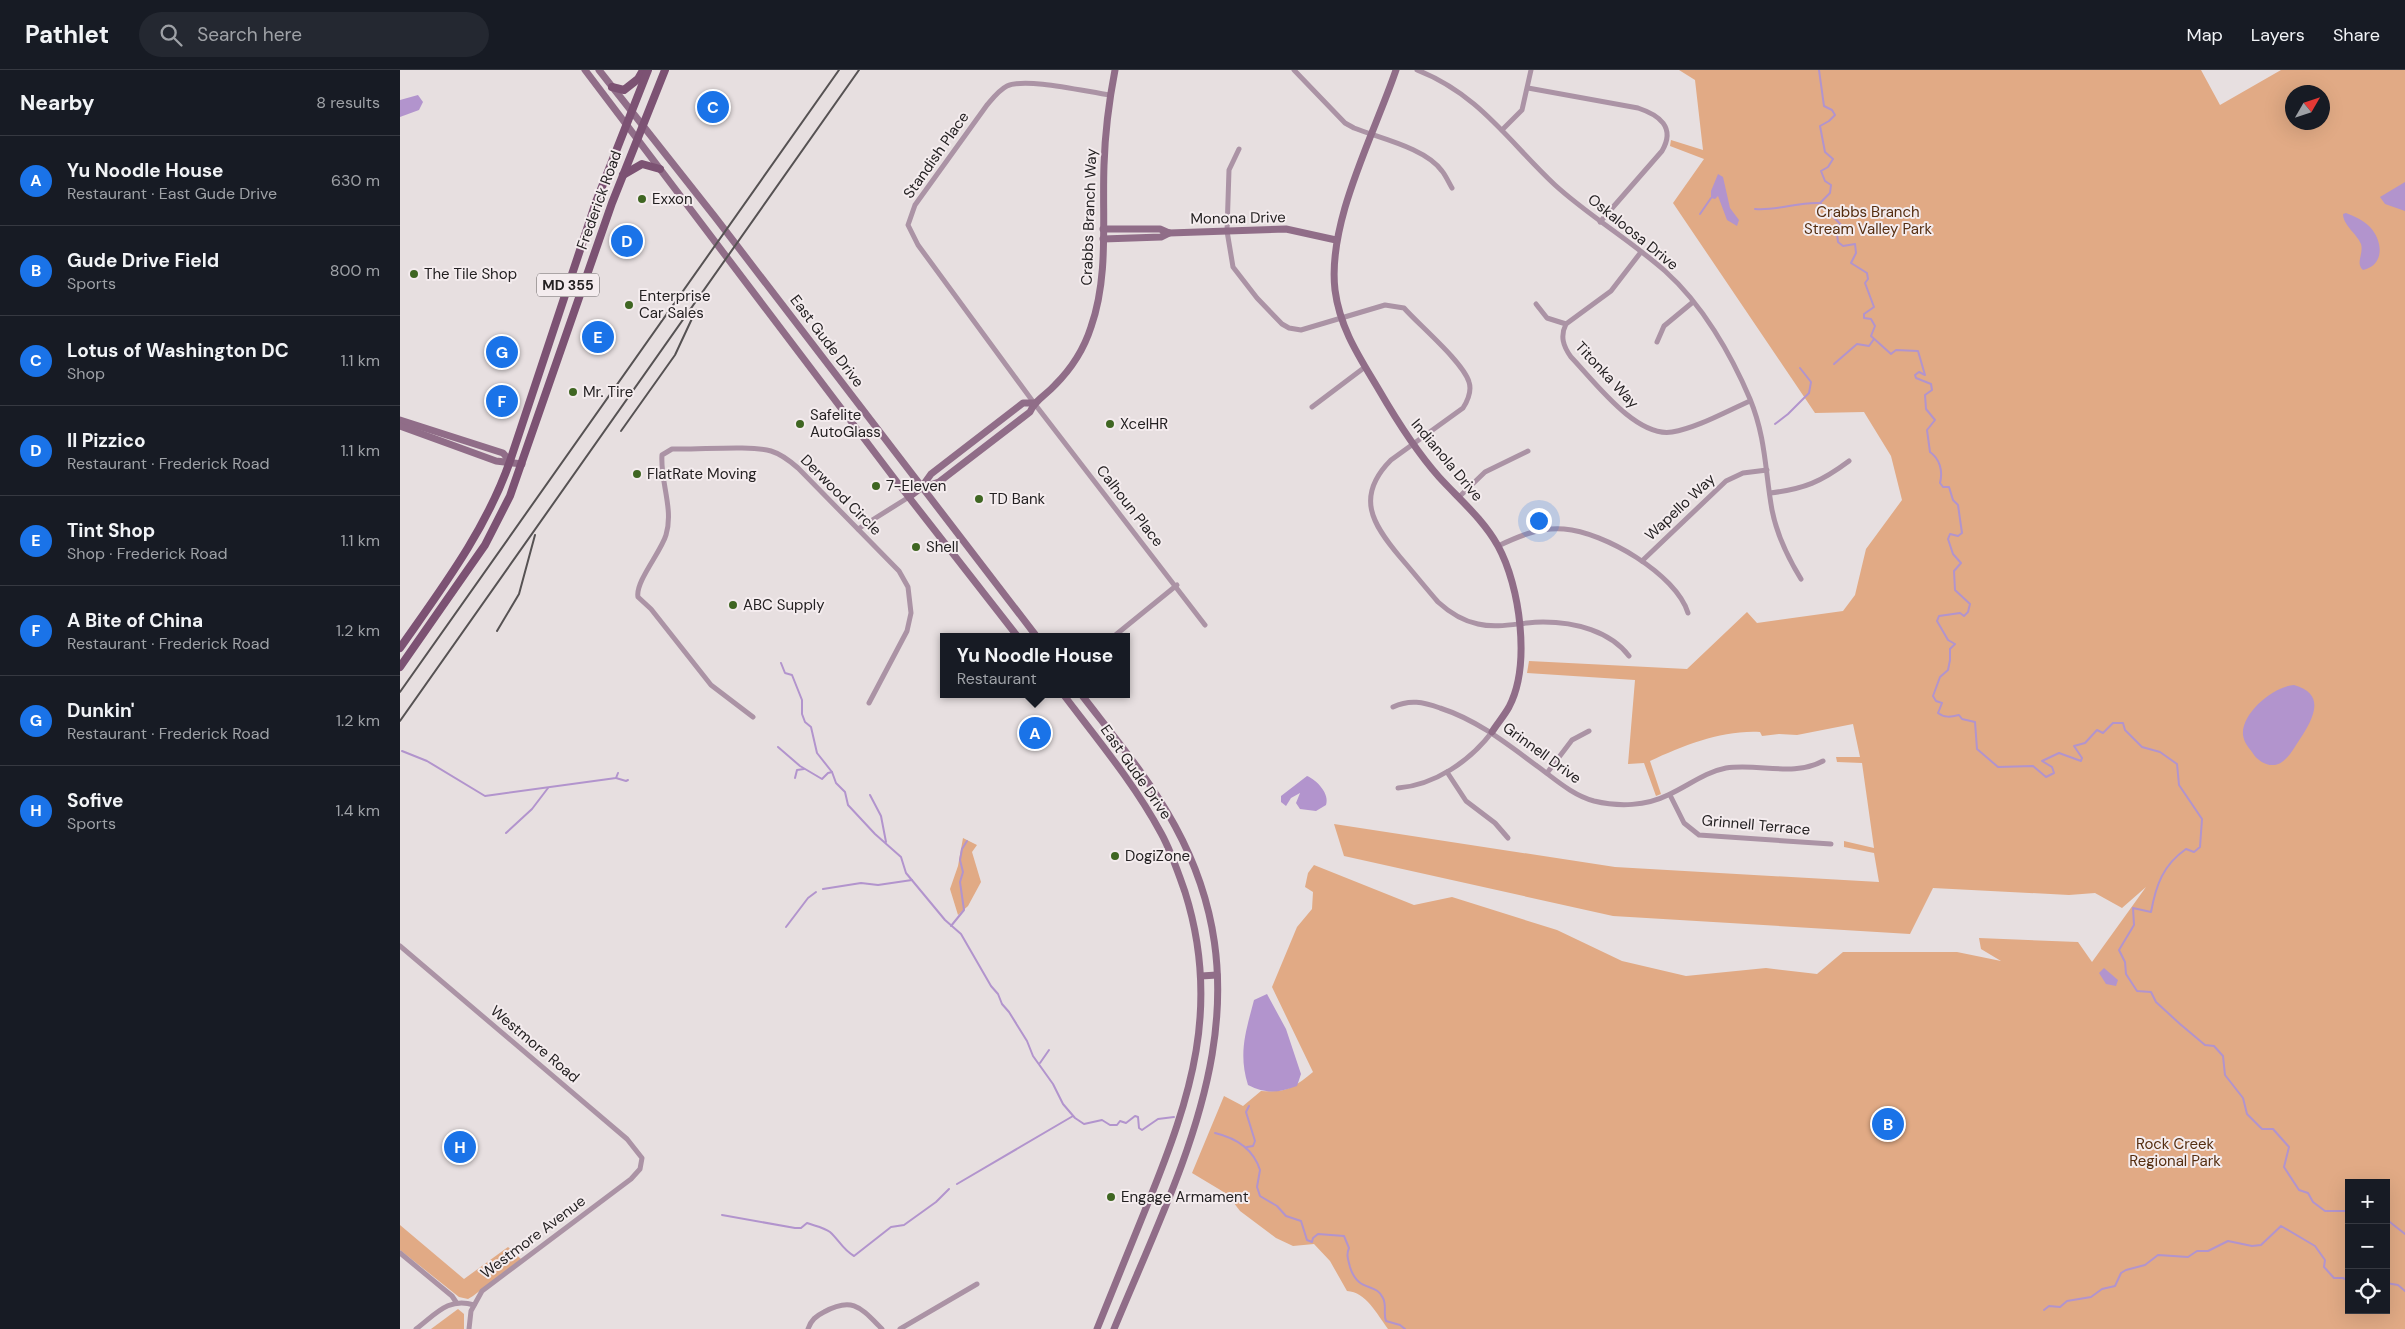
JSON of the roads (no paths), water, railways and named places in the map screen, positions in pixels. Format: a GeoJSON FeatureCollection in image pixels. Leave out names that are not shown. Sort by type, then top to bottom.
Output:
{"type":"FeatureCollection","features":[{"type":"Feature","properties":{"kind":"main road","name":"East Gude Drive"},"geometry":{"type":"LineString","coordinates":[[585,70],[908,497],[1015,633]]}},
{"type":"Feature","properties":{"kind":"main road","name":"East Gude Drive"},"geometry":{"type":"LineString","coordinates":[[599,70],[716,217],[921,488],[1034,633]]}},
{"type":"Feature","properties":{"kind":"main road"},"geometry":{"type":"LineString","coordinates":[[612,87],[624,90],[638,79],[643,70]]}},
{"type":"Feature","properties":{"kind":"main road","name":"Frederick Road"},"geometry":{"type":"LineString","coordinates":[[400,648],[481,528],[510,461],[596,202],[630,110],[648,70]]}},
{"type":"Feature","properties":{"kind":"main road","name":"Frederick Road"},"geometry":{"type":"LineString","coordinates":[[400,667],[485,545],[500,518],[522,464],[641,124],[665,70]]}},
{"type":"Feature","properties":{"kind":"main road","name":"Crabbs Branch Way"},"geometry":{"type":"LineString","coordinates":[[921,488],[939,482],[1030,412],[1034,403],[1055,386],[1072,364],[1090,330],[1102,282],[1104,164],[1110,95],[1115,70]]}},
{"type":"Feature","properties":{"kind":"main road","name":"Indianola Drive"},"geometry":{"type":"LineString","coordinates":[[1396,70],[1341,221],[1336,240],[1335,290],[1341,318],[1352,345],[1364,367],[1412,444],[1484,524],[1498,546],[1516,595],[1520,624],[1516,683],[1509,706],[1492,732]]}},
{"type":"Feature","properties":{"kind":"main road"},"geometry":{"type":"LineString","coordinates":[[623,175],[642,164],[660,169]]}},
{"type":"Feature","properties":{"kind":"main road","name":"Monona Drive"},"geometry":{"type":"LineString","coordinates":[[1103,229],[1160,229],[1169,233]]}},
{"type":"Feature","properties":{"kind":"main road","name":"Monona Drive"},"geometry":{"type":"LineString","coordinates":[[1103,239],[1162,236],[1169,233],[1286,229],[1336,240]]}},
{"type":"Feature","properties":{"kind":"main road","name":"Crabbs Branch Way"},"geometry":{"type":"LineString","coordinates":[[921,488],[931,474],[1023,403],[1034,403]]}},
{"type":"Feature","properties":{"kind":"main road"},"geometry":{"type":"LineString","coordinates":[[400,420],[503,453],[510,461]]}},
{"type":"Feature","properties":{"kind":"main road"},"geometry":{"type":"LineString","coordinates":[[400,426],[496,461],[510,461],[522,464]]}},
{"type":"Feature","properties":{"kind":"main road"},"geometry":{"type":"LineString","coordinates":[[908,497],[921,488]]}},
{"type":"Feature","properties":{"kind":"main road","name":"East Gude Drive"},"geometry":{"type":"LineString","coordinates":[[1066,698],[1137,793],[1162,834],[1191,915],[1202,976],[1196,1059],[1184,1107],[1173,1142],[1097,1329]]}},
{"type":"Feature","properties":{"kind":"main road","name":"East Gude Drive"},"geometry":{"type":"LineString","coordinates":[[1084,698],[1150,784],[1176,827],[1197,874],[1210,925],[1217,975],[1216,1035],[1202,1108],[1185,1157],[1114,1329]]}},
{"type":"Feature","properties":{"kind":"main road"},"geometry":{"type":"LineString","coordinates":[[1202,976],[1217,975]]}},
{"type":"Feature","properties":{"kind":"street"},"geometry":{"type":"LineString","coordinates":[[1294,70],[1345,123],[1412,150],[1430,160],[1442,170],[1452,188]]}},
{"type":"Feature","properties":{"kind":"street","name":"Oskaloosa Drive"},"geometry":{"type":"LineString","coordinates":[[1417,70],[1455,89],[1484,110],[1556,186],[1665,271],[1693,302],[1711,326],[1750,401],[1762,435],[1770,493],[1780,537],[1801,579]]}},
{"type":"Feature","properties":{"kind":"street"},"geometry":{"type":"LineString","coordinates":[[1502,130],[1522,110],[1531,70]]}},
{"type":"Feature","properties":{"kind":"street","name":"Standish Place"},"geometry":{"type":"LineString","coordinates":[[1034,403],[918,245],[908,226],[915,205],[987,105],[1001,90],[1020,83],[1110,95]]}},
{"type":"Feature","properties":{"kind":"street"},"geometry":{"type":"LineString","coordinates":[[1528,88],[1638,108],[1654,113],[1664,123],[1667,138],[1662,152],[1600,222]]}},
{"type":"Feature","properties":{"kind":"street"},"geometry":{"type":"LineString","coordinates":[[1239,149],[1229,170],[1227,231],[1233,266],[1239,278],[1282,324],[1289,328],[1300,330],[1385,305],[1404,308],[1463,370],[1470,383],[1468,400],[1463,408],[1412,444],[1381,470],[1372,486],[1370,502],[1373,519],[1382,536],[1438,602],[1448,611],[1478,624],[1544,622],[1574,625],[1598,632],[1615,640],[1629,656]]}},
{"type":"Feature","properties":{"kind":"street","name":"Titonka Way"},"geometry":{"type":"LineString","coordinates":[[1641,252],[1611,291],[1576,314],[1566,324],[1563,340],[1571,357],[1633,421],[1647,429],[1661,433],[1680,430],[1750,401]]}},
{"type":"Feature","properties":{"kind":"street"},"geometry":{"type":"LineString","coordinates":[[1656,342],[1664,326],[1693,302]]}},
{"type":"Feature","properties":{"kind":"street"},"geometry":{"type":"LineString","coordinates":[[1536,304],[1547,318],[1566,324]]}},
{"type":"Feature","properties":{"kind":"street"},"geometry":{"type":"LineString","coordinates":[[1312,407],[1364,367]]}},
{"type":"Feature","properties":{"kind":"street","name":"Calhoun Place"},"geometry":{"type":"LineString","coordinates":[[1034,403],[1177,585],[1206,625]]}},
{"type":"Feature","properties":{"kind":"street","name":"Derwood Circle"},"geometry":{"type":"LineString","coordinates":[[753,717],[711,685],[652,609],[638,597],[639,586],[660,550],[668,525],[661,470],[662,455],[672,450],[772,452],[798,468],[899,571],[911,599],[911,613],[907,631],[869,703]]}},
{"type":"Feature","properties":{"kind":"street"},"geometry":{"type":"LineString","coordinates":[[1459,497],[1485,472],[1528,451]]}},
{"type":"Feature","properties":{"kind":"street"},"geometry":{"type":"LineString","coordinates":[[1770,493],[1812,485],[1849,461]]}},
{"type":"Feature","properties":{"kind":"street","name":"Wapello Way"},"geometry":{"type":"LineString","coordinates":[[1642,561],[1726,481],[1743,473],[1767,470]]}},
{"type":"Feature","properties":{"kind":"street"},"geometry":{"type":"LineString","coordinates":[[858,529],[908,497]]}},
{"type":"Feature","properties":{"kind":"street"},"geometry":{"type":"LineString","coordinates":[[1498,546],[1532,531],[1564,529],[1610,543],[1642,561],[1680,594],[1688,614]]}},
{"type":"Feature","properties":{"kind":"street"},"geometry":{"type":"LineString","coordinates":[[1118,633],[1177,585]]}},
{"type":"Feature","properties":{"kind":"street","name":"Grinnell Drive"},"geometry":{"type":"LineString","coordinates":[[1393,707],[1408,701],[1426,703],[1459,714],[1492,732],[1575,793],[1606,803],[1642,804],[1670,795],[1702,776],[1726,768],[1754,766],[1803,769],[1823,761]]}},
{"type":"Feature","properties":{"kind":"street"},"geometry":{"type":"LineString","coordinates":[[1546,773],[1572,740],[1589,731]]}},
{"type":"Feature","properties":{"kind":"street","name":"Indianola Drive"},"geometry":{"type":"LineString","coordinates":[[1398,788],[1415,787],[1447,772],[1479,749],[1492,732]]}},
{"type":"Feature","properties":{"kind":"street"},"geometry":{"type":"LineString","coordinates":[[1447,772],[1466,800],[1495,823],[1508,838]]}},
{"type":"Feature","properties":{"kind":"street","name":"Grinnell Terrace"},"geometry":{"type":"LineString","coordinates":[[1670,795],[1684,823],[1699,835],[1831,844]]}},
{"type":"Feature","properties":{"kind":"street","name":"Westmore Road"},"geometry":{"type":"LineString","coordinates":[[400,946],[627,1139],[642,1158],[640,1169]]}},
{"type":"Feature","properties":{"kind":"street","name":"Westmore Avenue"},"geometry":{"type":"LineString","coordinates":[[474,1306],[482,1291],[631,1180],[640,1169]]}},
{"type":"Feature","properties":{"kind":"street"},"geometry":{"type":"LineString","coordinates":[[400,1253],[452,1296],[456,1302]]}},
{"type":"Feature","properties":{"kind":"street"},"geometry":{"type":"LineString","coordinates":[[900,1329],[977,1284]]}},
{"type":"Feature","properties":{"kind":"street"},"geometry":{"type":"LineString","coordinates":[[416,1329],[449,1304],[456,1302],[474,1306],[469,1329]]}},
{"type":"Feature","properties":{"kind":"street"},"geometry":{"type":"LineString","coordinates":[[808,1329],[816,1316],[836,1305],[848,1303],[860,1308],[882,1329]]}},
{"type":"Feature","properties":{"kind":"waterway"},"geometry":{"type":"LineString","coordinates":[[1819,70],[1824,106],[1832,110],[1835,115],[1820,126],[1825,152],[1833,159],[1828,167],[1821,171],[1825,181],[1831,185],[1830,193],[1820,203],[1846,230],[1837,234],[1838,242],[1843,246],[1855,244],[1856,253],[1851,263],[1867,273],[1868,279],[1865,283],[1874,307],[1864,314],[1864,318],[1871,319],[1875,326],[1871,336],[1891,354],[1896,350],[1918,351],[1925,375],[1919,372],[1915,375],[1916,378],[1931,384],[1932,390],[1925,395],[1926,409],[1935,420],[1927,430],[1930,452],[1940,466],[1940,483],[1943,487],[1949,487],[1953,500],[1958,505],[1962,533],[1958,536],[1950,534],[1948,539],[1953,554],[1961,563],[1954,571],[1955,590],[1970,604],[1968,612],[1964,616],[1960,613],[1939,616],[1937,621],[1948,640],[1955,644],[1950,649],[1948,670],[1940,677],[1933,696],[1936,701],[1942,703],[1938,713],[1948,717],[1959,715],[1962,719],[1975,722],[1977,749],[1998,767],[2033,766],[2046,777],[2054,773],[2052,767],[2042,761],[2059,753],[2081,761],[2082,758],[2074,746],[2085,743],[2097,730],[2103,733],[2113,723],[2123,723],[2125,730],[2142,747],[2160,752],[2177,764],[2179,785],[2202,819],[2200,847],[2194,852],[2186,849],[2166,869],[2158,884],[2151,912],[2133,908],[2134,925],[2119,950],[2125,962],[2126,974],[2137,991],[2151,992],[2156,1002],[2180,1024],[2205,1045],[2214,1046],[2223,1056],[2225,1075],[2243,1098],[2247,1114],[2262,1129],[2273,1129],[2289,1147],[2284,1167],[2299,1190],[2308,1193],[2313,1202],[2325,1211],[2345,1211]]}},
{"type":"Feature","properties":{"kind":"waterway"},"geometry":{"type":"LineString","coordinates":[[1700,214],[1711,198]]}},
{"type":"Feature","properties":{"kind":"waterway"},"geometry":{"type":"LineString","coordinates":[[1755,209],[1772,209],[1819,203]]}},
{"type":"Feature","properties":{"kind":"waterway"},"geometry":{"type":"LineString","coordinates":[[1834,364],[1857,344],[1869,346],[1874,339]]}},
{"type":"Feature","properties":{"kind":"waterway"},"geometry":{"type":"LineString","coordinates":[[1775,424],[1809,393],[1811,382],[1800,368]]}},
{"type":"Feature","properties":{"kind":"waterway"},"geometry":{"type":"LineString","coordinates":[[781,663],[785,673],[792,675],[802,700],[802,714],[805,722],[811,727],[817,753],[832,772],[836,783],[845,792],[848,805],[875,834],[901,857],[906,873],[945,920],[961,934],[991,986],[998,994],[1002,1004],[1027,1041],[1033,1056],[1053,1084],[1063,1104],[1075,1118],[1084,1124],[1102,1120],[1110,1125],[1117,1125],[1120,1121],[1126,1123],[1135,1116],[1138,1117],[1139,1128],[1142,1130],[1158,1119],[1174,1117]]}},
{"type":"Feature","properties":{"kind":"waterway"},"geometry":{"type":"LineString","coordinates":[[778,747],[800,766],[822,779],[832,772]]}},
{"type":"Feature","properties":{"kind":"waterway"},"geometry":{"type":"LineString","coordinates":[[402,751],[427,761],[485,796],[616,778],[618,773]]}},
{"type":"Feature","properties":{"kind":"waterway"},"geometry":{"type":"LineString","coordinates":[[795,778],[797,770],[804,769]]}},
{"type":"Feature","properties":{"kind":"waterway"},"geometry":{"type":"LineString","coordinates":[[616,778],[628,780]]}},
{"type":"Feature","properties":{"kind":"waterway"},"geometry":{"type":"LineString","coordinates":[[506,833],[532,809],[548,788]]}},
{"type":"Feature","properties":{"kind":"waterway"},"geometry":{"type":"LineString","coordinates":[[870,795],[881,816],[886,842]]}},
{"type":"Feature","properties":{"kind":"waterway"},"geometry":{"type":"LineString","coordinates":[[951,926],[964,910],[960,882],[963,872],[960,860],[962,849],[967,841]]}},
{"type":"Feature","properties":{"kind":"waterway"},"geometry":{"type":"LineString","coordinates":[[823,889],[861,883],[878,885],[912,880]]}},
{"type":"Feature","properties":{"kind":"waterway"},"geometry":{"type":"LineString","coordinates":[[786,927],[808,898],[816,892]]}},
{"type":"Feature","properties":{"kind":"waterway"},"geometry":{"type":"LineString","coordinates":[[1040,1063],[1049,1050]]}},
{"type":"Feature","properties":{"kind":"waterway"},"geometry":{"type":"LineString","coordinates":[[1247,1147],[1253,1146],[1255,1141],[1246,1112],[1249,1106]]}},
{"type":"Feature","properties":{"kind":"waterway"},"geometry":{"type":"LineString","coordinates":[[957,1184],[1073,1116]]}},
{"type":"Feature","properties":{"kind":"waterway"},"geometry":{"type":"LineString","coordinates":[[1215,1133],[1237,1141],[1248,1150],[1257,1162],[1260,1170],[1257,1187],[1260,1196],[1277,1206],[1286,1216],[1301,1221],[1307,1240],[1312,1242],[1313,1238],[1318,1234],[1344,1236],[1349,1248],[1348,1257],[1353,1275],[1362,1284],[1380,1293],[1384,1301],[1386,1321],[1400,1325],[1405,1329]]}},
{"type":"Feature","properties":{"kind":"waterway"},"geometry":{"type":"LineString","coordinates":[[722,1215],[795,1228],[801,1228],[807,1223],[830,1232],[854,1256],[891,1227],[904,1225],[936,1202],[949,1189]]}},
{"type":"Feature","properties":{"kind":"waterway"},"geometry":{"type":"LineString","coordinates":[[2390,1222],[2405,1234]]}},
{"type":"Feature","properties":{"kind":"waterway"},"geometry":{"type":"LineString","coordinates":[[2044,1310],[2049,1306],[2060,1307],[2067,1301],[2091,1297],[2102,1289],[2115,1286],[2121,1273],[2145,1265],[2158,1255],[2188,1257],[2197,1251],[2208,1251],[2228,1241],[2252,1246],[2261,1245],[2281,1226],[2315,1246],[2325,1260],[2324,1267],[2334,1278],[2345,1279]]}},
{"type":"Feature","properties":{"kind":"waterway"},"geometry":{"type":"LineString","coordinates":[[2390,1284],[2398,1285],[2405,1291]]}},
{"type":"Feature","properties":{"kind":"railway"},"geometry":{"type":"LineString","coordinates":[[400,692],[839,70]]}},
{"type":"Feature","properties":{"kind":"railway"},"geometry":{"type":"LineString","coordinates":[[400,721],[859,70]]}},
{"type":"Feature","properties":{"kind":"railway"},"geometry":{"type":"LineString","coordinates":[[621,431],[675,355],[696,310]]}},
{"type":"Feature","properties":{"kind":"railway"},"geometry":{"type":"LineString","coordinates":[[497,631],[519,594],[535,535]]}},
{"type":"Feature","properties":{"kind":"place","name":"Lotus of Washington DC"},"geometry":{"type":"Point","coordinates":[713,107]}},
{"type":"Feature","properties":{"kind":"place","name":"Exxon"},"geometry":{"type":"Point","coordinates":[642,199]}},
{"type":"Feature","properties":{"kind":"place","name":"Il Pizzico"},"geometry":{"type":"Point","coordinates":[627,241]}},
{"type":"Feature","properties":{"kind":"place","name":"The Tile Shop"},"geometry":{"type":"Point","coordinates":[414,274]}},
{"type":"Feature","properties":{"kind":"place","name":"Enterprise Car Sales"},"geometry":{"type":"Point","coordinates":[629,305]}},
{"type":"Feature","properties":{"kind":"place","name":"Tint Shop"},"geometry":{"type":"Point","coordinates":[598,337]}},
{"type":"Feature","properties":{"kind":"place","name":"Dunkin'"},"geometry":{"type":"Point","coordinates":[502,352]}},
{"type":"Feature","properties":{"kind":"place","name":"Mr. Tire"},"geometry":{"type":"Point","coordinates":[573,392]}},
{"type":"Feature","properties":{"kind":"place","name":"A Bite of China"},"geometry":{"type":"Point","coordinates":[502,401]}},
{"type":"Feature","properties":{"kind":"place","name":"Safelite AutoGlass"},"geometry":{"type":"Point","coordinates":[800,424]}},
{"type":"Feature","properties":{"kind":"place","name":"XcelHR"},"geometry":{"type":"Point","coordinates":[1110,424]}},
{"type":"Feature","properties":{"kind":"place","name":"FlatRate Moving"},"geometry":{"type":"Point","coordinates":[637,474]}},
{"type":"Feature","properties":{"kind":"place","name":"7-Eleven"},"geometry":{"type":"Point","coordinates":[876,486]}},
{"type":"Feature","properties":{"kind":"place","name":"TD Bank"},"geometry":{"type":"Point","coordinates":[979,499]}},
{"type":"Feature","properties":{"kind":"place","name":"Shell"},"geometry":{"type":"Point","coordinates":[916,547]}},
{"type":"Feature","properties":{"kind":"place","name":"ABC Supply"},"geometry":{"type":"Point","coordinates":[733,605]}},
{"type":"Feature","properties":{"kind":"place","name":"Yu Noodle House"},"geometry":{"type":"Point","coordinates":[1035,733]}},
{"type":"Feature","properties":{"kind":"place","name":"DogiZone"},"geometry":{"type":"Point","coordinates":[1115,856]}},
{"type":"Feature","properties":{"kind":"place","name":"Gude Drive Field"},"geometry":{"type":"Point","coordinates":[1888,1124]}},
{"type":"Feature","properties":{"kind":"place","name":"Sofive"},"geometry":{"type":"Point","coordinates":[460,1147]}},
{"type":"Feature","properties":{"kind":"place","name":"Engage Armament"},"geometry":{"type":"Point","coordinates":[1111,1197]}},
{"type":"Feature","properties":{"kind":"park label","name":"Crabbs Branch Stream Valley Park"},"geometry":{"type":"Point","coordinates":[1868,220]}},
{"type":"Feature","properties":{"kind":"park label","name":"Rock Creek Regional Park"},"geometry":{"type":"Point","coordinates":[2175,1152]}}]}
